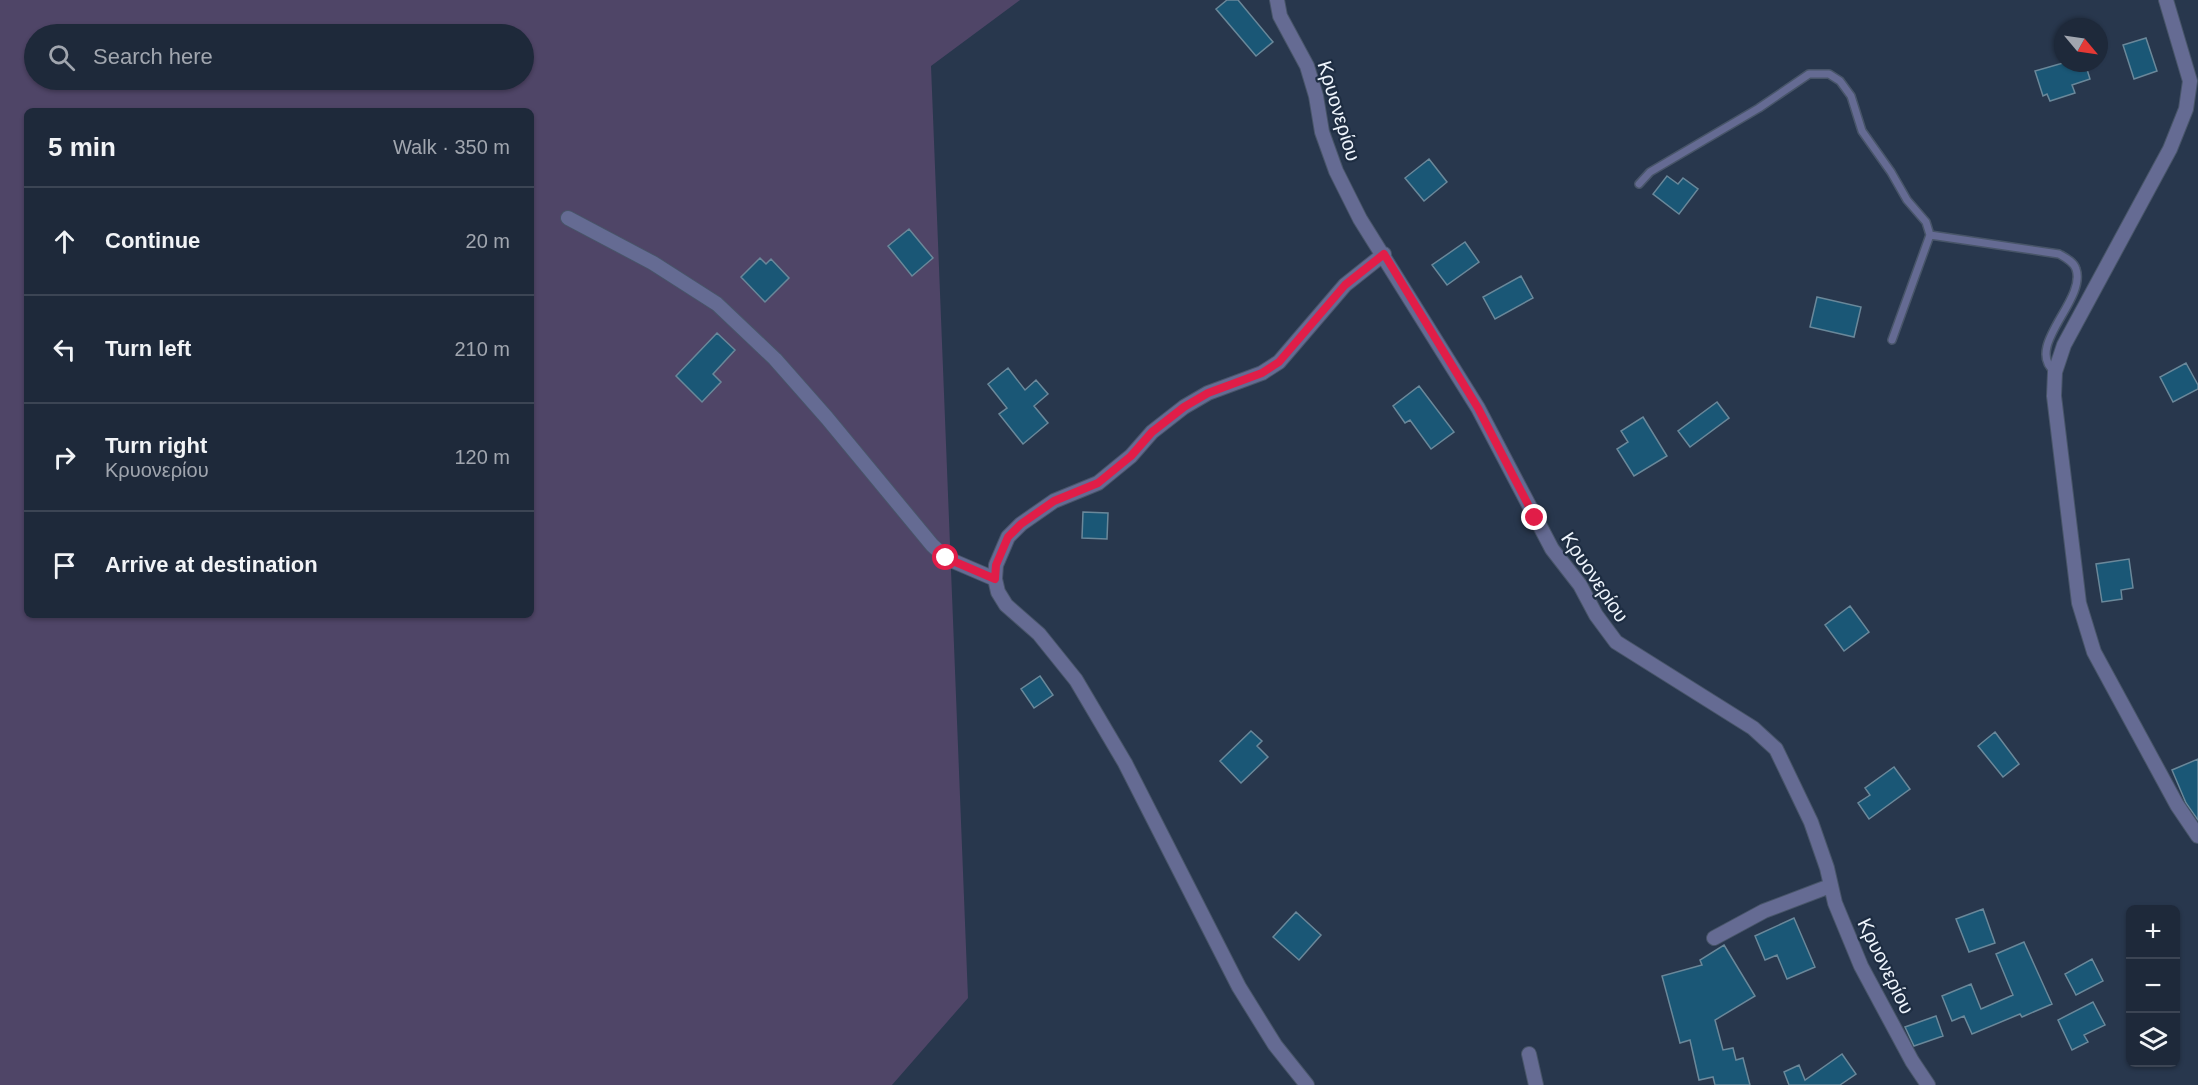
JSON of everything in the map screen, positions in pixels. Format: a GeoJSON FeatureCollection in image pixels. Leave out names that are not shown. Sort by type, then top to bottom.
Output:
{"type":"FeatureCollection","features":[{"type":"Feature","properties":{"kind":"street","name":"Κρυονερίου"},"geometry":{"type":"LineString","coordinates":[[1277,0],[1280,16],[1307,66],[1316,96],[1322,132],[1336,171],[1360,219],[1384,254],[1478,408],[1552,549],[1580,585],[1596,615],[1616,642],[1753,728],[1776,749],[1811,822],[1827,868],[1835,903],[1860,966],[1912,1061],[1928,1085]]}},
{"type":"Feature","properties":{"kind":"street"},"geometry":{"type":"LineString","coordinates":[[2166,0],[2190,81],[2186,109],[2170,149],[2064,345],[2055,372],[2054,396],[2079,603],[2094,652],[2177,805],[2198,836]]}},
{"type":"Feature","properties":{"kind":"street"},"geometry":{"type":"LineString","coordinates":[[568,218],[653,263],[717,304],[775,359],[932,545],[946,558],[995,579]]}},
{"type":"Feature","properties":{"kind":"street"},"geometry":{"type":"LineString","coordinates":[[1306,1085],[1275,1045],[1239,987],[1125,763],[1076,680],[1039,634],[1006,605],[998,591],[995,579],[996,565],[1008,537],[1021,524],[1054,501],[1098,483],[1131,456],[1152,432],[1184,407],[1208,393],[1262,373],[1279,362],[1345,285],[1384,254]]}},
{"type":"Feature","properties":{"kind":"street"},"geometry":{"type":"LineString","coordinates":[[1714,938],[1764,912],[1830,886]]}},
{"type":"Feature","properties":{"kind":"street"},"geometry":{"type":"LineString","coordinates":[[1528,1054],[1536,1085]]}},
{"type":"Feature","properties":{"kind":"lane"},"geometry":{"type":"LineString","coordinates":[[1640,184],[1650,172],[1759,108],[1809,74],[1829,74],[1840,81],[1851,96],[1862,131],[1891,172],[1907,200],[1926,222],[1930,235],[1892,340]]}},
{"type":"Feature","properties":{"kind":"lane"},"geometry":{"type":"LineString","coordinates":[[1930,235],[2059,254],[2070,261],[2076,269],[2078,281],[2050,338],[2046,352],[2048,364],[2055,372]]}},
{"type":"Feature","properties":{"kind":"shaded area"},"geometry":{"type":"Polygon","coordinates":[[[0,0],[1020,0],[931,66],[968,998],[892,1085],[0,1085],[0,0]]]}},
{"type":"Feature","properties":{"kind":"building"},"geometry":{"type":"Polygon","coordinates":[[[1227,0],[1238,0],[1273,42],[1256,56],[1216,9],[1227,0]]]}},
{"type":"Feature","properties":{"kind":"building"},"geometry":{"type":"Polygon","coordinates":[[[2146,38],[2157,71],[2134,79],[2123,45],[2146,38]]]}},
{"type":"Feature","properties":{"kind":"building"},"geometry":{"type":"Polygon","coordinates":[[[2054,66],[2054,72],[2088,72],[2090,79],[2072,85],[2075,93],[2050,101],[2047,94],[2043,96],[2035,71],[2054,66]]]}},
{"type":"Feature","properties":{"kind":"building"},"geometry":{"type":"Polygon","coordinates":[[[1429,159],[1447,182],[1424,201],[1405,178],[1429,159]]]}},
{"type":"Feature","properties":{"kind":"building"},"geometry":{"type":"Polygon","coordinates":[[[1667,176],[1678,184],[1683,178],[1698,189],[1679,214],[1653,194],[1667,176]]]}},
{"type":"Feature","properties":{"kind":"building"},"geometry":{"type":"Polygon","coordinates":[[[909,229],[933,258],[912,276],[888,246],[909,229]]]}},
{"type":"Feature","properties":{"kind":"building"},"geometry":{"type":"Polygon","coordinates":[[[1465,242],[1479,262],[1447,285],[1432,265],[1465,242]]]}},
{"type":"Feature","properties":{"kind":"building"},"geometry":{"type":"Polygon","coordinates":[[[760,258],[766,264],[771,259],[789,278],[765,302],[741,277],[760,258]]]}},
{"type":"Feature","properties":{"kind":"building"},"geometry":{"type":"Polygon","coordinates":[[[1521,276],[1533,298],[1495,319],[1483,297],[1521,276]]]}},
{"type":"Feature","properties":{"kind":"building"},"geometry":{"type":"Polygon","coordinates":[[[1817,297],[1861,307],[1854,337],[1810,327],[1817,297]]]}},
{"type":"Feature","properties":{"kind":"building"},"geometry":{"type":"Polygon","coordinates":[[[717,333],[735,350],[713,374],[721,382],[702,402],[676,376],[717,333]]]}},
{"type":"Feature","properties":{"kind":"building"},"geometry":{"type":"Polygon","coordinates":[[[2186,363],[2198,389],[2173,402],[2160,377],[2186,363]]]}},
{"type":"Feature","properties":{"kind":"building"},"geometry":{"type":"Polygon","coordinates":[[[1008,368],[1025,390],[1036,380],[1048,394],[1034,406],[1048,423],[1023,444],[999,414],[1007,408],[988,384],[1008,368]]]}},
{"type":"Feature","properties":{"kind":"building"},"geometry":{"type":"Polygon","coordinates":[[[1419,386],[1454,432],[1431,449],[1410,420],[1405,423],[1393,406],[1419,386]]]}},
{"type":"Feature","properties":{"kind":"building"},"geometry":{"type":"Polygon","coordinates":[[[1717,402],[1729,418],[1690,447],[1678,431],[1717,402]]]}},
{"type":"Feature","properties":{"kind":"building"},"geometry":{"type":"Polygon","coordinates":[[[1643,417],[1667,456],[1634,476],[1617,449],[1628,442],[1621,431],[1643,417]]]}},
{"type":"Feature","properties":{"kind":"building"},"geometry":{"type":"Polygon","coordinates":[[[1083,512],[1108,513],[1107,539],[1082,538],[1083,512]]]}},
{"type":"Feature","properties":{"kind":"building"},"geometry":{"type":"Polygon","coordinates":[[[2129,559],[2133,588],[2121,590],[2122,599],[2102,602],[2096,564],[2129,559]]]}},
{"type":"Feature","properties":{"kind":"building"},"geometry":{"type":"Polygon","coordinates":[[[1850,606],[1869,632],[1844,651],[1825,625],[1850,606]]]}},
{"type":"Feature","properties":{"kind":"building"},"geometry":{"type":"Polygon","coordinates":[[[1040,676],[1053,695],[1034,708],[1021,689],[1040,676]]]}},
{"type":"Feature","properties":{"kind":"building"},"geometry":{"type":"Polygon","coordinates":[[[1251,731],[1262,741],[1257,746],[1268,757],[1241,783],[1220,761],[1251,731]]]}},
{"type":"Feature","properties":{"kind":"building"},"geometry":{"type":"Polygon","coordinates":[[[1995,732],[2019,764],[2003,777],[1978,746],[1995,732]]]}},
{"type":"Feature","properties":{"kind":"building"},"geometry":{"type":"Polygon","coordinates":[[[2198,759],[2198,820],[2186,803],[2172,770],[2198,759]]]}},
{"type":"Feature","properties":{"kind":"building"},"geometry":{"type":"Polygon","coordinates":[[[1894,767],[1910,789],[1869,819],[1858,803],[1870,795],[1865,788],[1894,767]]]}},
{"type":"Feature","properties":{"kind":"building"},"geometry":{"type":"Polygon","coordinates":[[[1983,909],[1995,943],[1969,952],[1956,919],[1983,909]]]}},
{"type":"Feature","properties":{"kind":"building"},"geometry":{"type":"Polygon","coordinates":[[[1296,912],[1321,935],[1299,960],[1273,937],[1296,912]]]}},
{"type":"Feature","properties":{"kind":"building"},"geometry":{"type":"Polygon","coordinates":[[[1794,918],[1815,967],[1787,979],[1777,955],[1765,960],[1755,936],[1794,918]]]}},
{"type":"Feature","properties":{"kind":"building"},"geometry":{"type":"Polygon","coordinates":[[[2024,942],[2052,1004],[2022,1017],[2020,1014],[1972,1034],[1964,1016],[1952,1021],[1942,996],[1971,984],[1981,1009],[2013,995],[1996,954],[2024,942]]]}},
{"type":"Feature","properties":{"kind":"building"},"geometry":{"type":"Polygon","coordinates":[[[1724,945],[1755,996],[1715,1020],[1723,1050],[1733,1048],[1736,1060],[1743,1058],[1750,1085],[1715,1085],[1713,1077],[1699,1080],[1690,1040],[1680,1043],[1662,976],[1702,965],[1700,960],[1724,945]]]}},
{"type":"Feature","properties":{"kind":"building"},"geometry":{"type":"Polygon","coordinates":[[[2092,959],[2103,981],[2076,995],[2065,974],[2092,959]]]}},
{"type":"Feature","properties":{"kind":"building"},"geometry":{"type":"Polygon","coordinates":[[[2093,1002],[2105,1025],[2084,1035],[2088,1042],[2072,1050],[2058,1020],[2093,1002]]]}},
{"type":"Feature","properties":{"kind":"building"},"geometry":{"type":"Polygon","coordinates":[[[1936,1016],[1943,1036],[1914,1046],[1905,1027],[1936,1016]]]}},
{"type":"Feature","properties":{"kind":"building"},"geometry":{"type":"Polygon","coordinates":[[[1842,1054],[1856,1074],[1840,1085],[1789,1085],[1784,1072],[1799,1065],[1805,1080],[1842,1054]]]}},
{"type":"Feature","properties":{"kind":"route"},"geometry":{"type":"LineString","coordinates":[[946,558],[995,579],[996,565],[1008,537],[1021,524],[1054,501],[1098,483],[1131,456],[1152,432],[1184,407],[1208,393],[1262,373],[1279,362],[1345,285],[1384,254],[1478,408],[1535,518]]}}]}
